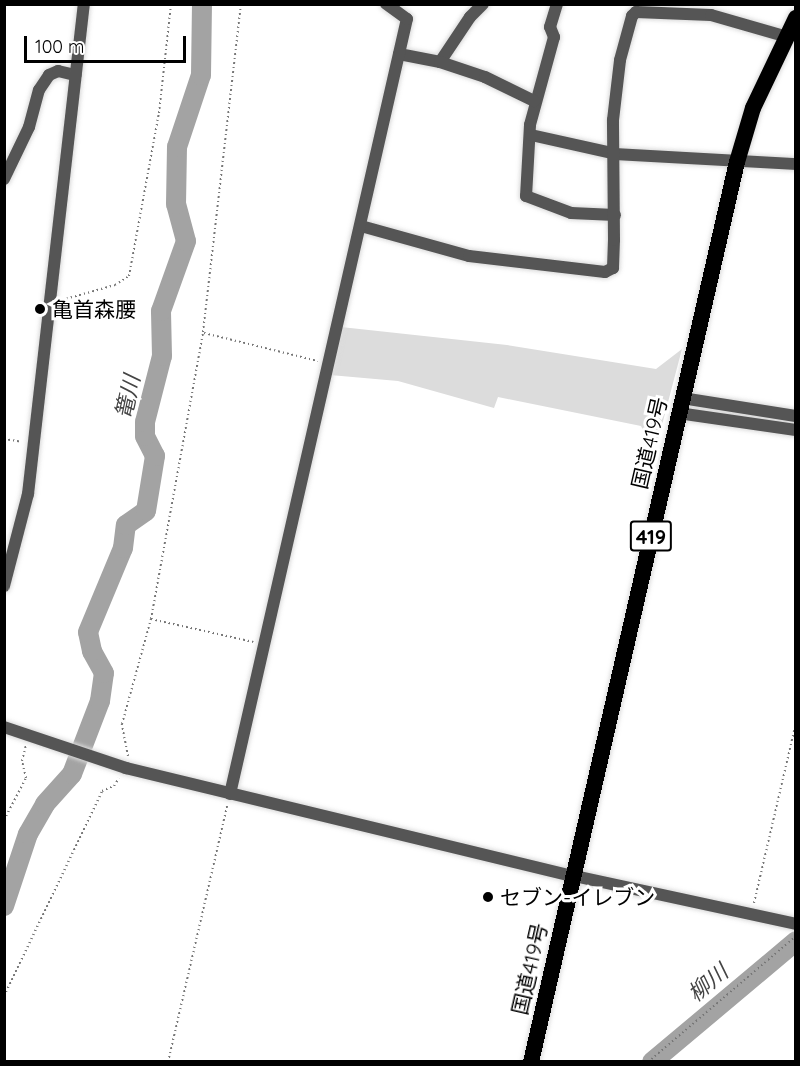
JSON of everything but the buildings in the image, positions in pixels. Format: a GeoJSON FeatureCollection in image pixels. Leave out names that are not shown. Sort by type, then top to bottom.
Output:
{"type":"FeatureCollection","features":[{"type":"Feature","properties":{"kind":"highway","name":"国道419号"},"geometry":{"type":"LineString","coordinates":[[531,1062],[737,162],[753,108],[784,36],[795,18]]}},
{"type":"Feature","properties":{"kind":"street"},"geometry":{"type":"LineString","coordinates":[[4,586],[21,527],[34,444],[84,4]]}},
{"type":"Feature","properties":{"kind":"street"},"geometry":{"type":"LineString","coordinates":[[230,794],[407,19],[386,4]]}},
{"type":"Feature","properties":{"kind":"street"},"geometry":{"type":"LineString","coordinates":[[440,62],[470,17],[483,4]]}},
{"type":"Feature","properties":{"kind":"street"},"geometry":{"type":"LineString","coordinates":[[557,4],[550,27],[554,37],[534,101],[525,183],[528,200],[571,213],[615,215]]}},
{"type":"Feature","properties":{"kind":"street"},"geometry":{"type":"LineString","coordinates":[[361,226],[469,256],[605,272],[613,268],[616,154],[613,120],[620,60],[632,16],[636,12],[663,8],[711,15],[784,36]]}},
{"type":"Feature","properties":{"kind":"street"},"geometry":{"type":"LineString","coordinates":[[399,54],[440,62],[485,77],[534,101]]}},
{"type":"Feature","properties":{"kind":"street"},"geometry":{"type":"LineString","coordinates":[[4,179],[29,127],[39,90],[49,75],[58,71],[76,75]]}},
{"type":"Feature","properties":{"kind":"street"},"geometry":{"type":"LineString","coordinates":[[531,135],[616,154],[795,164]]}},
{"type":"Feature","properties":{"kind":"street"},"geometry":{"type":"LineString","coordinates":[[680,405],[795,416]]}},
{"type":"Feature","properties":{"kind":"street"},"geometry":{"type":"LineString","coordinates":[[680,405],[795,430]]}},
{"type":"Feature","properties":{"kind":"street"},"geometry":{"type":"LineString","coordinates":[[4,727],[126,768],[230,794],[574,876],[795,924]]}},
{"type":"Feature","properties":{"kind":"path"},"geometry":{"type":"LineString","coordinates":[[50,303],[97,291],[129,276],[159,113],[171,4]]}},
{"type":"Feature","properties":{"kind":"path"},"geometry":{"type":"LineString","coordinates":[[4,996],[102,791],[114,786],[126,768],[129,749],[123,724],[151,619],[203,333],[241,4]]}},
{"type":"Feature","properties":{"kind":"path"},"geometry":{"type":"LineString","coordinates":[[203,333],[329,364]]}},
{"type":"Feature","properties":{"kind":"path"},"geometry":{"type":"LineString","coordinates":[[4,439],[34,444]]}},
{"type":"Feature","properties":{"kind":"path"},"geometry":{"type":"LineString","coordinates":[[151,619],[264,645]]}},
{"type":"Feature","properties":{"kind":"path"},"geometry":{"type":"LineString","coordinates":[[751,914],[795,723]]}},
{"type":"Feature","properties":{"kind":"path"},"geometry":{"type":"LineString","coordinates":[[4,820],[26,778],[22,761],[29,737]]}},
{"type":"Feature","properties":{"kind":"path"},"geometry":{"type":"LineString","coordinates":[[168,1062],[230,794]]}},
{"type":"Feature","properties":{"kind":"path"},"geometry":{"type":"LineString","coordinates":[[648,1062],[795,936]]}},
{"type":"Feature","properties":{"kind":"shaded area"},"geometry":{"type":"Polygon","coordinates":[[[341,327],[507,345],[656,369],[682,349],[657,444],[647,438],[641,426],[498,397],[494,408],[398,381],[330,375],[341,327]]]}},
{"type":"Feature","properties":{"kind":"waterway","name":"篭川"},"geometry":{"type":"LineString","coordinates":[[4,906],[28,834],[45,804],[72,774],[100,701],[104,673],[92,651],[88,632],[123,548],[126,525],[146,511],[155,456],[145,436],[145,422],[162,356],[161,311],[186,241],[176,204],[177,147],[201,75],[202,4]]}},
{"type":"Feature","properties":{"kind":"waterway","name":"柳川"},"geometry":{"type":"LineString","coordinates":[[652,1062],[796,941]]}},
{"type":"Feature","properties":{"kind":"place","name":"亀首森腰"},"geometry":{"type":"Point","coordinates":[40,309]}},
{"type":"Feature","properties":{"kind":"place","name":"セブン-イレブン"},"geometry":{"type":"Point","coordinates":[488,897]}}]}
